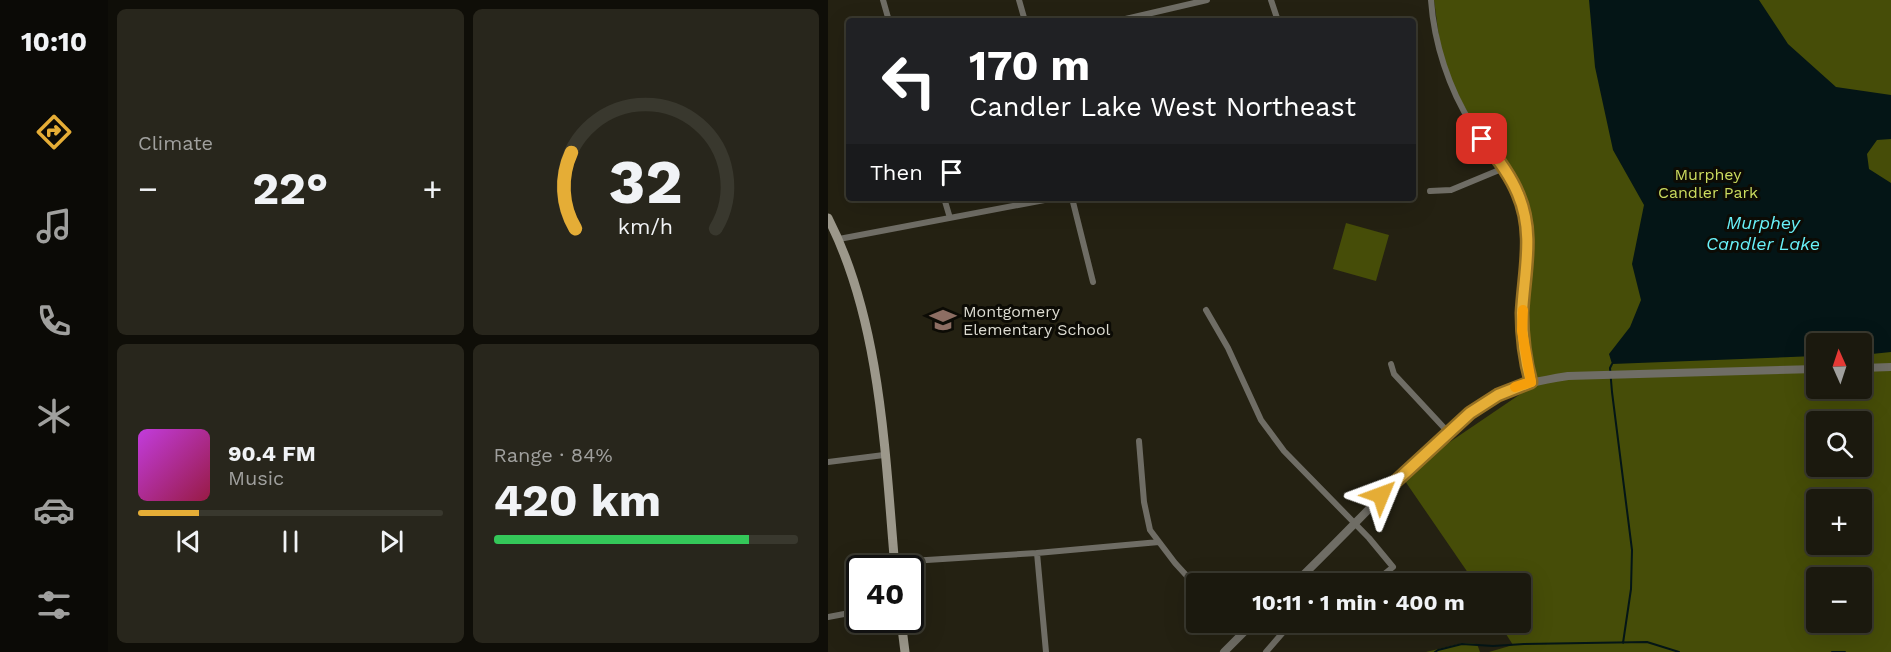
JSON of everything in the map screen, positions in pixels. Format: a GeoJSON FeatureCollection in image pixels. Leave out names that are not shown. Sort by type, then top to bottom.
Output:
{"type":"FeatureCollection","features":[{"type":"Feature","properties":{"kind":"main road"},"geometry":{"type":"LineString","coordinates":[[828,218],[839,239],[863,309],[876,379],[894,555]]}},
{"type":"Feature","properties":{"kind":"main road"},"geometry":{"type":"LineString","coordinates":[[903,633],[905,652]]}},
{"type":"Feature","properties":{"kind":"street"},"geometry":{"type":"LineString","coordinates":[[883,0],[889,18]]}},
{"type":"Feature","properties":{"kind":"street"},"geometry":{"type":"LineString","coordinates":[[1020,0],[1024,18]]}},
{"type":"Feature","properties":{"kind":"street"},"geometry":{"type":"LineString","coordinates":[[1130,18],[1207,0]]}},
{"type":"Feature","properties":{"kind":"street"},"geometry":{"type":"LineString","coordinates":[[1271,0],[1277,18]]}},
{"type":"Feature","properties":{"kind":"street"},"geometry":{"type":"LineString","coordinates":[[1431,0],[1439,47],[1462,109],[1504,168],[1518,193],[1527,227],[1528,247],[1522,331],[1531,382]]}},
{"type":"Feature","properties":{"kind":"street"},"geometry":{"type":"LineString","coordinates":[[1430,191],[1451,190],[1504,168]]}},
{"type":"Feature","properties":{"kind":"street"},"geometry":{"type":"LineString","coordinates":[[945,201],[950,218]]}},
{"type":"Feature","properties":{"kind":"street"},"geometry":{"type":"LineString","coordinates":[[839,239],[1039,201]]}},
{"type":"Feature","properties":{"kind":"street"},"geometry":{"type":"LineString","coordinates":[[1073,201],[1093,282]]}},
{"type":"Feature","properties":{"kind":"street"},"geometry":{"type":"LineString","coordinates":[[1206,310],[1228,348],[1261,420],[1284,451],[1354,522],[1393,567],[1386,573]]}},
{"type":"Feature","properties":{"kind":"street"},"geometry":{"type":"LineString","coordinates":[[1391,364],[1394,374],[1448,432]]}},
{"type":"Feature","properties":{"kind":"street"},"geometry":{"type":"LineString","coordinates":[[1872,368],[1891,367]]}},
{"type":"Feature","properties":{"kind":"street"},"geometry":{"type":"LineString","coordinates":[[1305,573],[1448,432],[1485,402],[1515,387],[1568,376],[1806,369]]}},
{"type":"Feature","properties":{"kind":"street"},"geometry":{"type":"LineString","coordinates":[[1139,441],[1144,502],[1150,530],[1186,575]]}},
{"type":"Feature","properties":{"kind":"street"},"geometry":{"type":"LineString","coordinates":[[828,462],[884,455]]}},
{"type":"Feature","properties":{"kind":"street"},"geometry":{"type":"LineString","coordinates":[[924,563],[1159,542]]}},
{"type":"Feature","properties":{"kind":"street"},"geometry":{"type":"LineString","coordinates":[[1037,553],[1046,652]]}},
{"type":"Feature","properties":{"kind":"street"},"geometry":{"type":"LineString","coordinates":[[828,617],[846,614]]}},
{"type":"Feature","properties":{"kind":"street"},"geometry":{"type":"LineString","coordinates":[[1224,652],[1243,633]]}},
{"type":"Feature","properties":{"kind":"street"},"geometry":{"type":"LineString","coordinates":[[1266,652],[1282,633]]}},
{"type":"Feature","properties":{"kind":"green space","name":"Murphey Candler Park"},"geometry":{"type":"Polygon","coordinates":[[[1434,0],[1891,0],[1891,652],[1489,652],[1513,645],[1505,633],[1531,633],[1531,573],[1468,573],[1405,481],[1438,450],[1538,382],[1528,354],[1529,296],[1534,237],[1523,189],[1500,152],[1465,117],[1441,52],[1434,0]]]}},
{"type":"Feature","properties":{"kind":"green space"},"geometry":{"type":"Polygon","coordinates":[[[1346,223],[1389,235],[1376,281],[1333,269],[1346,223]]]}},
{"type":"Feature","properties":{"kind":"green space"},"geometry":{"type":"Polygon","coordinates":[[[1463,643],[1477,644],[1480,652],[1426,652],[1463,643]]]}},
{"type":"Feature","properties":{"kind":"water","name":"Murphey Candler Lake"},"geometry":{"type":"Polygon","coordinates":[[[1589,0],[1759,0],[1788,44],[1836,87],[1891,95],[1891,139],[1877,140],[1867,154],[1869,169],[1891,183],[1891,352],[1872,354],[1872,333],[1806,333],[1806,356],[1612,364],[1609,354],[1630,327],[1641,300],[1632,264],[1644,205],[1613,150],[1595,67],[1589,0]]]}},
{"type":"Feature","properties":{"kind":"waterway"},"geometry":{"type":"LineString","coordinates":[[1612,364],[1610,368],[1612,392],[1632,550],[1631,589],[1623,643]]}},
{"type":"Feature","properties":{"kind":"waterway"},"geometry":{"type":"LineString","coordinates":[[1435,652],[1462,644],[1493,646],[1647,642],[1679,652]]}},
{"type":"Feature","properties":{"kind":"waterway"},"geometry":{"type":"LineString","coordinates":[[1832,652],[1845,652]]}},
{"type":"Feature","properties":{"kind":"slow traffic"},"geometry":{"type":"LineString","coordinates":[[1515,387],[1531,382],[1522,331],[1523,310]]}},
{"type":"Feature","properties":{"kind":"place","name":"Montgomery Elementary School"},"geometry":{"type":"Point","coordinates":[943,320]}},
{"type":"Feature","properties":{"kind":"route"},"geometry":{"type":"LineString","coordinates":[[1381,495],[1470,413],[1498,395],[1531,382],[1522,331],[1528,247],[1527,227],[1518,193],[1482,139]]}}]}
